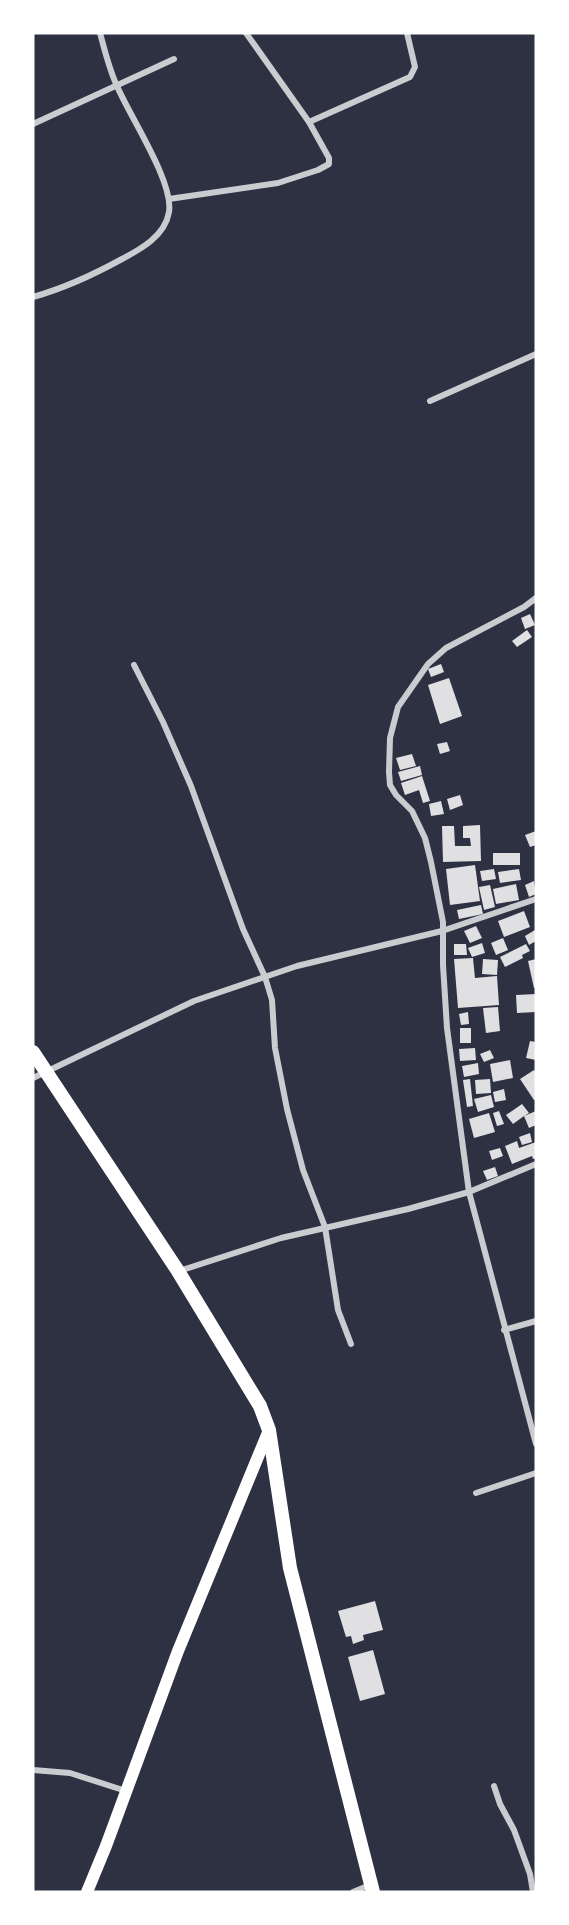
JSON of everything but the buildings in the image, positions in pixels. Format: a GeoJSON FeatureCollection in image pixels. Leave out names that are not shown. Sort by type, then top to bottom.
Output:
{"type":"FeatureCollection","features":[{"type":"Feature","properties":{"kind":"highway"},"geometry":{"type":"LineString","coordinates":[[33,1052],[178,1271],[260,1406],[269,1430],[290,1568],[372,1888]]}},
{"type":"Feature","properties":{"kind":"main road"},"geometry":{"type":"LineString","coordinates":[[87,1892],[178,1651],[269,1430]]}},
{"type":"Feature","properties":{"kind":"street"},"geometry":{"type":"LineString","coordinates":[[33,297],[60,290],[141,248],[155,237],[166,222],[169,211],[166,188],[140,128],[116,85],[100,33]]}},
{"type":"Feature","properties":{"kind":"street"},"geometry":{"type":"LineString","coordinates":[[169,199],[278,183],[324,168],[329,164],[329,158],[309,122],[246,33]]}},
{"type":"Feature","properties":{"kind":"street"},"geometry":{"type":"LineString","coordinates":[[309,122],[410,77],[415,67],[407,33]]}},
{"type":"Feature","properties":{"kind":"street"},"geometry":{"type":"LineString","coordinates":[[33,124],[174,59]]}},
{"type":"Feature","properties":{"kind":"street"},"geometry":{"type":"LineString","coordinates":[[430,401],[536,354]]}},
{"type":"Feature","properties":{"kind":"street"},"geometry":{"type":"LineString","coordinates":[[536,598],[524,607],[446,648],[428,664],[398,707],[390,738],[388,772],[390,785],[396,795],[412,811],[425,838],[441,912],[447,1028],[469,1192],[536,1444]]}},
{"type":"Feature","properties":{"kind":"street"},"geometry":{"type":"LineString","coordinates":[[134,665],[163,722],[191,786],[243,929],[265,976],[272,1000],[275,1048],[287,1109],[303,1170],[325,1227],[338,1310],[351,1344]]}},
{"type":"Feature","properties":{"kind":"street"},"geometry":{"type":"LineString","coordinates":[[33,1078],[194,1001],[297,966],[441,931],[507,910],[536,898]]}},
{"type":"Feature","properties":{"kind":"street"},"geometry":{"type":"LineString","coordinates":[[178,1271],[281,1238],[408,1209],[469,1192],[536,1164]]}},
{"type":"Feature","properties":{"kind":"street"},"geometry":{"type":"LineString","coordinates":[[504,1330],[536,1321]]}},
{"type":"Feature","properties":{"kind":"street"},"geometry":{"type":"LineString","coordinates":[[476,1493],[536,1473]]}},
{"type":"Feature","properties":{"kind":"street"},"geometry":{"type":"LineString","coordinates":[[33,1770],[70,1773],[126,1791]]}},
{"type":"Feature","properties":{"kind":"street"},"geometry":{"type":"LineString","coordinates":[[494,1786],[518,1841],[530,1874],[533,1892]]}},
{"type":"Feature","properties":{"kind":"street"},"geometry":{"type":"LineString","coordinates":[[353,1892],[372,1888]]}}]}
